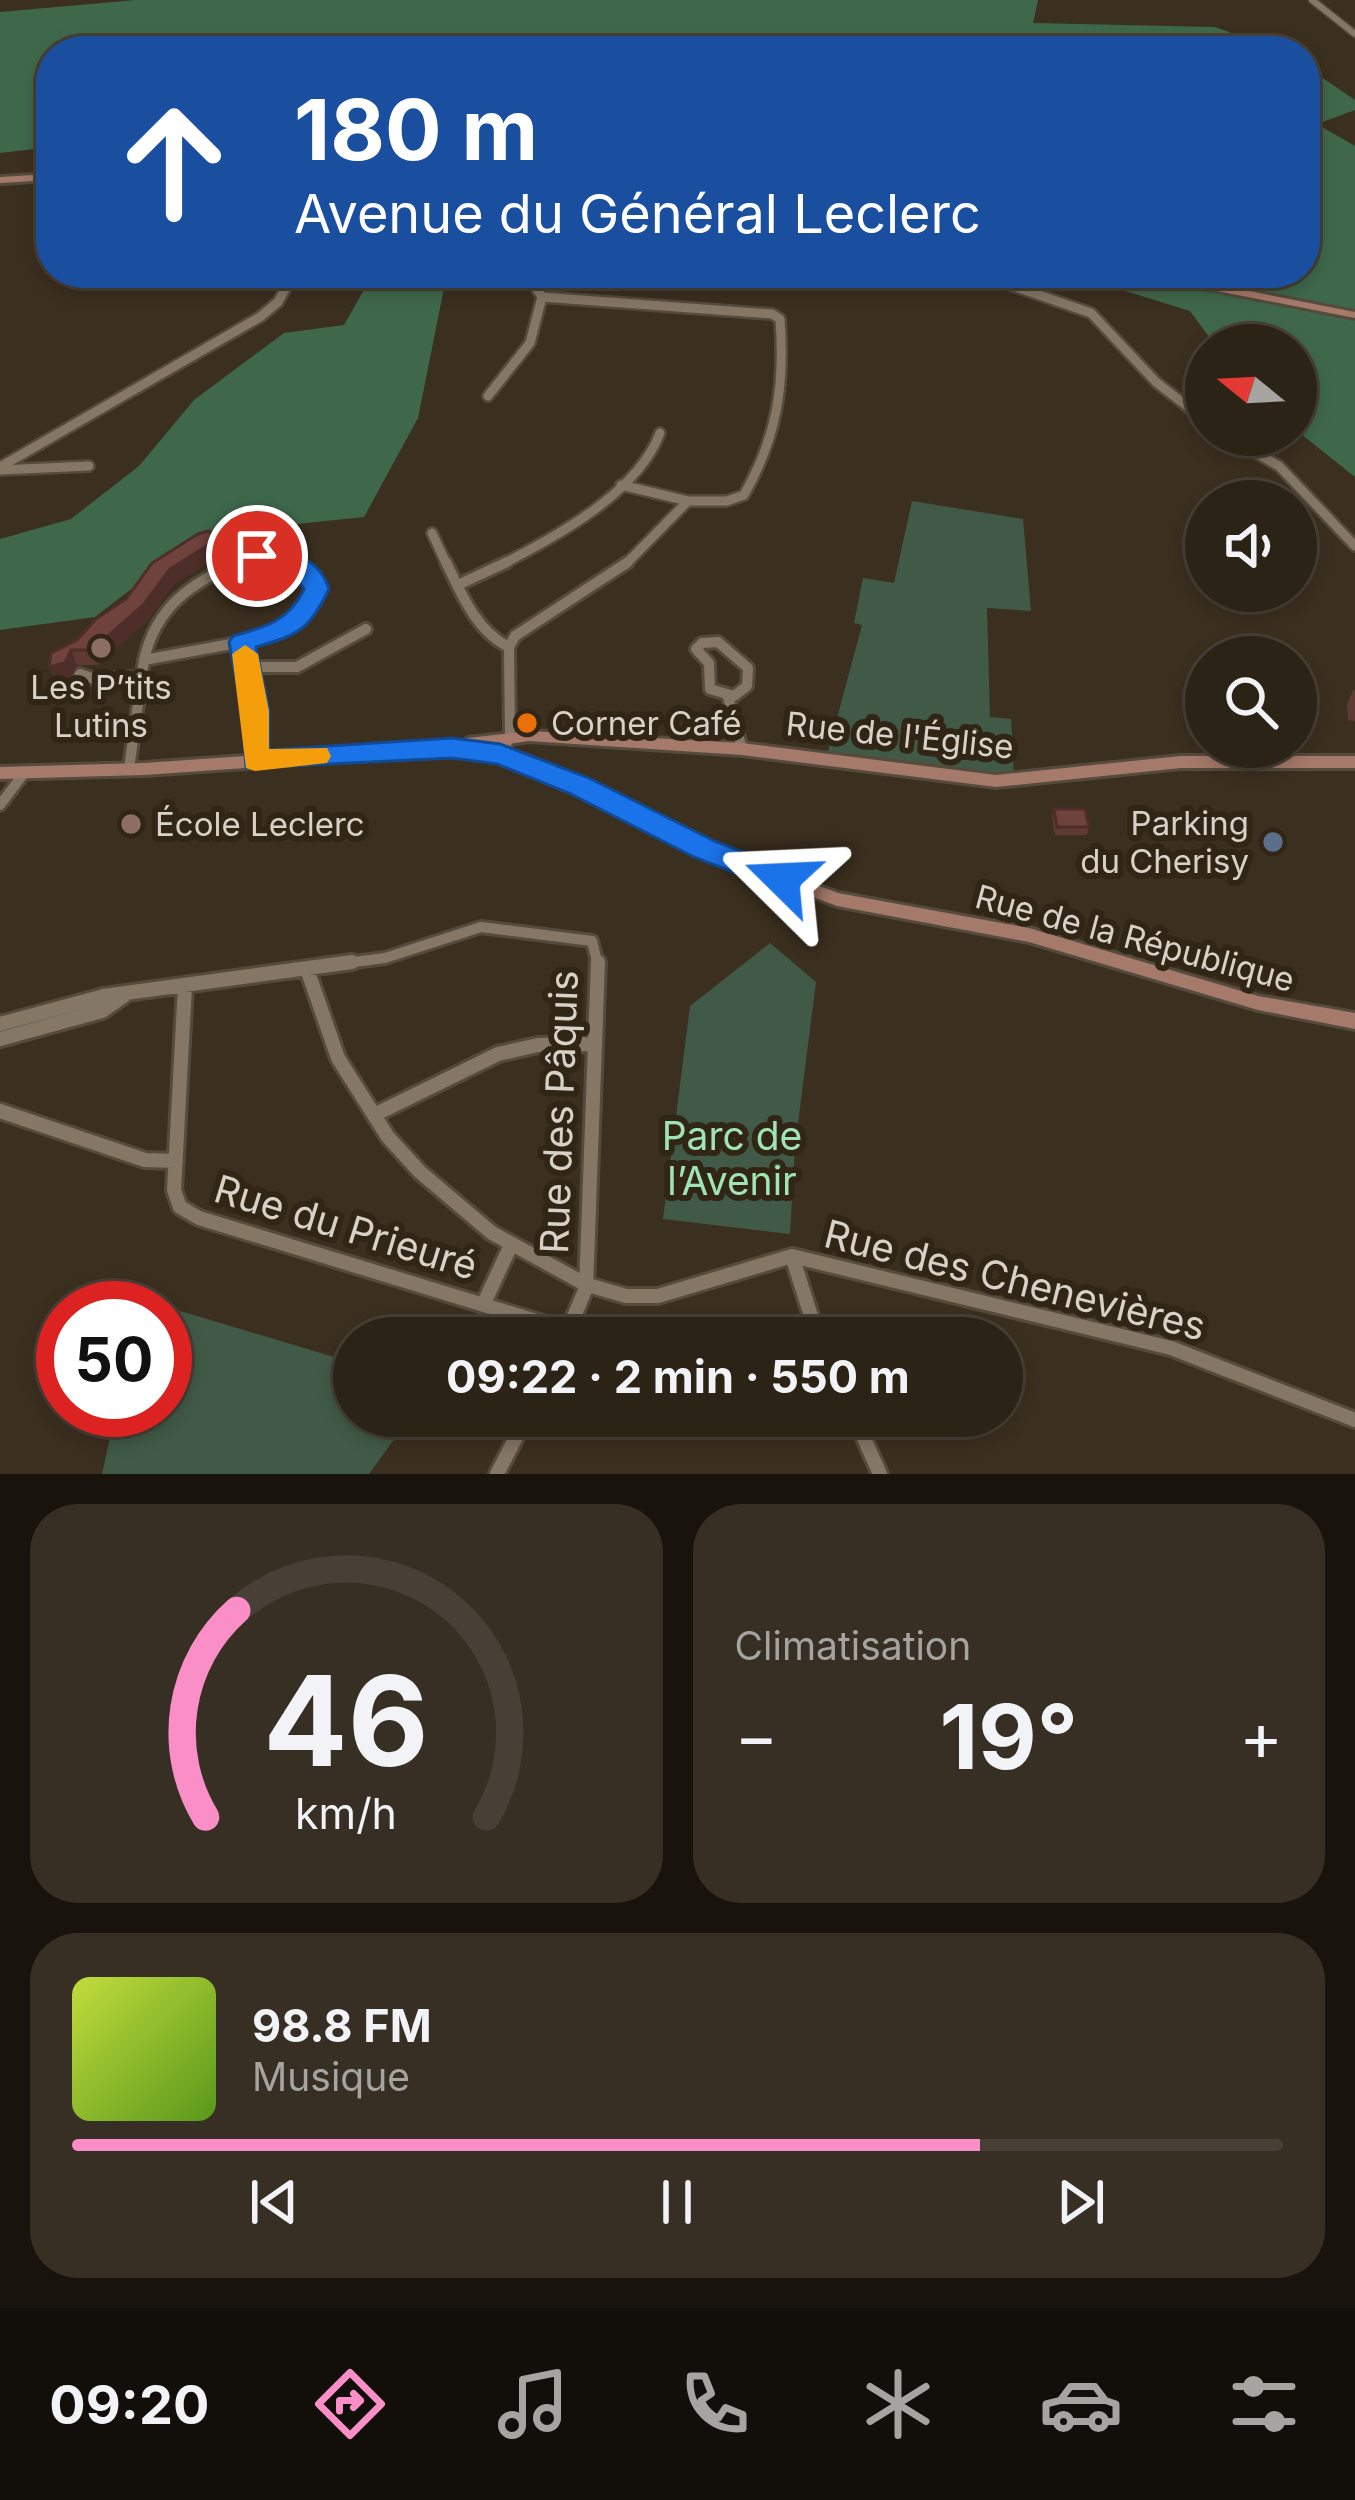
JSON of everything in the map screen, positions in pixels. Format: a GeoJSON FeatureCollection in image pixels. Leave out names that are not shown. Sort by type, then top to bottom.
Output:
{"type":"FeatureCollection","features":[{"type":"Feature","properties":{"kind":"main road"},"geometry":{"type":"LineString","coordinates":[[0,179],[36,178]]}},
{"type":"Feature","properties":{"kind":"main road"},"geometry":{"type":"LineString","coordinates":[[1217,288],[1355,315]]}},
{"type":"Feature","properties":{"kind":"main road","name":"Rue de l'Église"},"geometry":{"type":"LineString","coordinates":[[452,748],[510,737],[742,749],[996,781],[1181,762],[1355,763]]}},
{"type":"Feature","properties":{"kind":"main road"},"geometry":{"type":"LineString","coordinates":[[0,773],[452,748]]}},
{"type":"Feature","properties":{"kind":"main road","name":"Rue de la République"},"geometry":{"type":"LineString","coordinates":[[452,748],[500,754],[579,785],[704,849],[837,899],[1029,935],[1258,1003],[1355,1021]]}},
{"type":"Feature","properties":{"kind":"street"},"geometry":{"type":"LineString","coordinates":[[1312,0],[1355,34]]}},
{"type":"Feature","properties":{"kind":"street"},"geometry":{"type":"LineString","coordinates":[[0,468],[260,317],[286,288]]}},
{"type":"Feature","properties":{"kind":"street"},"geometry":{"type":"LineString","coordinates":[[488,396],[530,343],[542,297],[536,288]]}},
{"type":"Feature","properties":{"kind":"street"},"geometry":{"type":"LineString","coordinates":[[1019,288],[1091,313],[1156,382],[1185,405]]}},
{"type":"Feature","properties":{"kind":"street"},"geometry":{"type":"LineString","coordinates":[[542,297],[776,316],[784,362],[773,444],[744,495],[735,500],[688,501],[621,485]]}},
{"type":"Feature","properties":{"kind":"street"},"geometry":{"type":"LineString","coordinates":[[460,584],[541,545],[621,485],[647,461],[660,442],[660,433]]}},
{"type":"Feature","properties":{"kind":"street"},"geometry":{"type":"LineString","coordinates":[[1262,456],[1279,466],[1355,546]]}},
{"type":"Feature","properties":{"kind":"street"},"geometry":{"type":"LineString","coordinates":[[0,468],[89,466]]}},
{"type":"Feature","properties":{"kind":"street"},"geometry":{"type":"LineString","coordinates":[[500,754],[510,737],[509,647],[515,636],[620,569],[688,501]]}},
{"type":"Feature","properties":{"kind":"street"},"geometry":{"type":"LineString","coordinates":[[432,532],[483,628],[497,644],[509,647]]}},
{"type":"Feature","properties":{"kind":"street"},"geometry":{"type":"LineString","coordinates":[[129,769],[144,660],[149,638],[184,588],[248,557],[281,558],[308,571],[316,594],[304,617],[278,632],[144,660]]}},
{"type":"Feature","properties":{"kind":"street"},"geometry":{"type":"LineString","coordinates":[[249,667],[297,667],[366,629]]}},
{"type":"Feature","properties":{"kind":"street"},"geometry":{"type":"LineString","coordinates":[[242,642],[249,667],[255,761]]}},
{"type":"Feature","properties":{"kind":"street"},"geometry":{"type":"LineString","coordinates":[[728,697],[747,686],[748,668],[725,645],[702,643],[696,650],[709,663],[707,684],[728,697],[742,749]]}},
{"type":"Feature","properties":{"kind":"street"},"geometry":{"type":"LineString","coordinates":[[80,674],[94,679],[142,677]]}},
{"type":"Feature","properties":{"kind":"street"},"geometry":{"type":"LineString","coordinates":[[0,805],[25,772]]}},
{"type":"Feature","properties":{"kind":"street","name":"Rue des Pâquis"},"geometry":{"type":"LineString","coordinates":[[307,970],[385,958],[481,927],[592,941],[598,954],[586,1288]]}},
{"type":"Feature","properties":{"kind":"street"},"geometry":{"type":"LineString","coordinates":[[0,1024],[128,993],[307,970],[331,1046],[374,1115],[428,1183],[511,1245],[586,1288],[655,1298],[792,1256],[811,1317]]}},
{"type":"Feature","properties":{"kind":"street","name":"Rue du Prieuré"},"geometry":{"type":"LineString","coordinates":[[185,986],[176,1198],[188,1214],[521,1317]]}},
{"type":"Feature","properties":{"kind":"street"},"geometry":{"type":"LineString","coordinates":[[0,1039],[102,1011],[128,993]]}},
{"type":"Feature","properties":{"kind":"street"},"geometry":{"type":"LineString","coordinates":[[374,1115],[498,1054],[538,1045],[594,1044]]}},
{"type":"Feature","properties":{"kind":"street"},"geometry":{"type":"LineString","coordinates":[[0,1111],[145,1160],[176,1161]]}},
{"type":"Feature","properties":{"kind":"street"},"geometry":{"type":"LineString","coordinates":[[484,1303],[511,1245]]}},
{"type":"Feature","properties":{"kind":"street","name":"Rue des Chenevières"},"geometry":{"type":"LineString","coordinates":[[792,1256],[1171,1348],[1355,1420]]}},
{"type":"Feature","properties":{"kind":"street"},"geometry":{"type":"LineString","coordinates":[[574,1317],[586,1288]]}},
{"type":"Feature","properties":{"kind":"street"},"geometry":{"type":"LineString","coordinates":[[497,1474],[516,1437]]}},
{"type":"Feature","properties":{"kind":"street"},"geometry":{"type":"LineString","coordinates":[[863,1437],[880,1474]]}},
{"type":"Feature","properties":{"kind":"green space"},"geometry":{"type":"Polygon","coordinates":[[[136,0],[1038,0],[1033,23],[1215,27],[1240,36],[36,36],[36,149],[0,153],[0,12],[136,0]]]}},
{"type":"Feature","properties":{"kind":"green space"},"geometry":{"type":"Polygon","coordinates":[[[1320,76],[1355,100],[1355,110],[1320,123],[1320,76]]]}},
{"type":"Feature","properties":{"kind":"green space"},"geometry":{"type":"Polygon","coordinates":[[[1320,126],[1355,146],[1355,477],[1317,447],[1317,324],[1200,324],[1190,311],[1116,288],[1320,288],[1320,126]]]}},
{"type":"Feature","properties":{"kind":"green space"},"geometry":{"type":"Polygon","coordinates":[[[365,288],[444,288],[418,418],[364,517],[203,534],[95,617],[0,630],[0,539],[71,519],[139,466],[194,400],[284,333],[344,325],[365,288]]]}},
{"type":"Feature","properties":{"kind":"green space"},"geometry":{"type":"Polygon","coordinates":[[[912,501],[1023,519],[1031,611],[987,608],[990,717],[1011,719],[1014,776],[828,752],[862,625],[854,623],[863,578],[894,583],[912,501]]]}},
{"type":"Feature","properties":{"kind":"green space","name":"Parc de l’Avenir"},"geometry":{"type":"Polygon","coordinates":[[[770,943],[816,982],[795,1147],[790,1234],[663,1219],[690,1006],[770,943]]]}},
{"type":"Feature","properties":{"kind":"green space"},"geometry":{"type":"Polygon","coordinates":[[[192,1314],[333,1357],[333,1437],[396,1437],[369,1474],[102,1474],[110,1437],[192,1437],[192,1314]]]}},
{"type":"Feature","properties":{"kind":"building"},"geometry":{"type":"Polygon","coordinates":[[[209,531],[218,539],[170,569],[144,604],[92,650],[71,650],[65,663],[49,667],[51,653],[77,640],[96,619],[126,599],[152,563],[209,531]]]}},
{"type":"Feature","properties":{"kind":"building"},"geometry":{"type":"Polygon","coordinates":[[[1054,809],[1085,809],[1089,827],[1057,827],[1054,809]]]}},
{"type":"Feature","properties":{"kind":"slow traffic"},"geometry":{"type":"LineString","coordinates":[[245,654],[255,711],[255,761],[317,756]]}},
{"type":"Feature","properties":{"kind":"place","name":"Les P’tits Lutins"},"geometry":{"type":"Point","coordinates":[101,648]}},
{"type":"Feature","properties":{"kind":"place","name":"Corner Café"},"geometry":{"type":"Point","coordinates":[527,723]}},
{"type":"Feature","properties":{"kind":"place","name":"École Leclerc"},"geometry":{"type":"Point","coordinates":[131,824]}},
{"type":"Feature","properties":{"kind":"place","name":"Parking du Cherisy"},"geometry":{"type":"Point","coordinates":[1273,842]}},
{"type":"Feature","properties":{"kind":"route"},"geometry":{"type":"LineString","coordinates":[[257,556],[298,563],[313,577],[317,589],[304,617],[288,628],[242,642],[255,711],[255,761],[452,748],[500,754],[579,785],[704,849],[782,879]]}}]}
